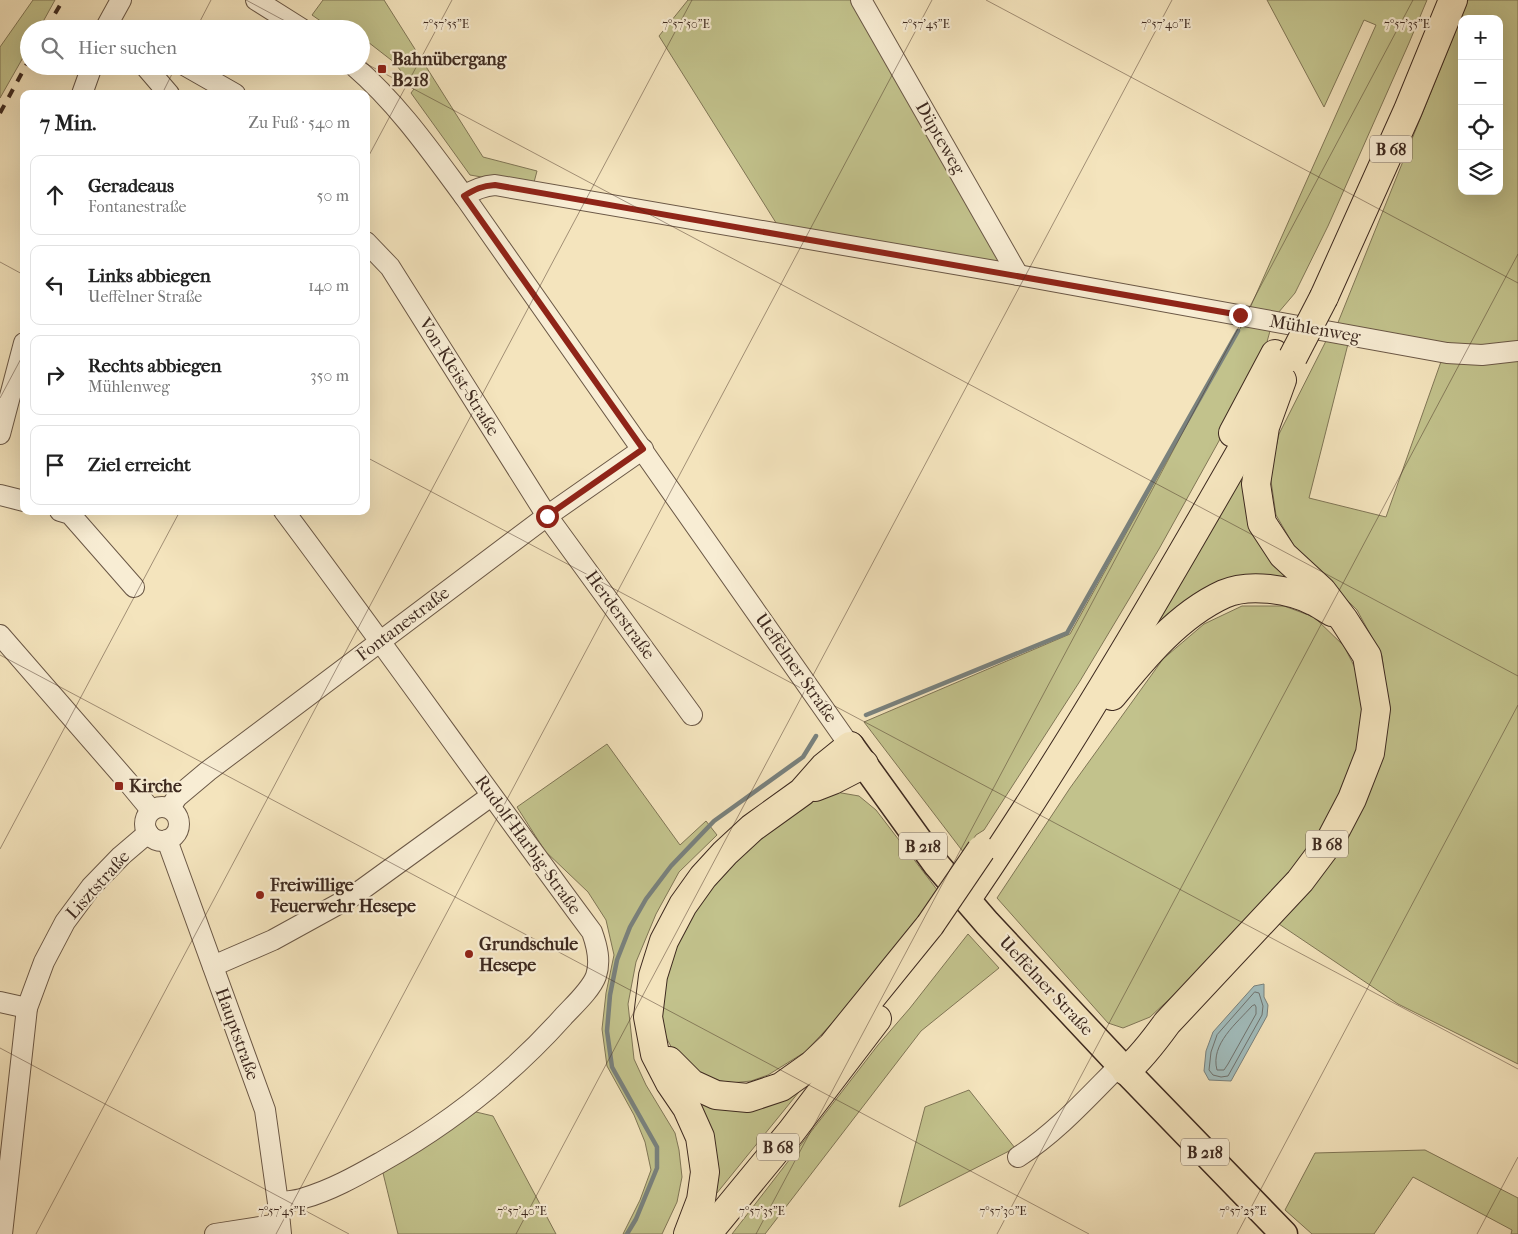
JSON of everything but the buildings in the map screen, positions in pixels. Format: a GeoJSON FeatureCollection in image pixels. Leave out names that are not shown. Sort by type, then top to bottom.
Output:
{"type":"FeatureCollection","features":[{"type":"Feature","properties":{"kind":"highway","name":"B 68"},"geometry":{"type":"LineString","coordinates":[[1314,296],[1334,234],[1393,104],[1435,0]]}},
{"type":"Feature","properties":{"kind":"highway","name":"B 68"},"geometry":{"type":"LineString","coordinates":[[707,1234],[790,1132],[839,1052],[934,933],[986,856],[1073,737],[1175,566],[1283,364],[1314,296],[1408,110],[1454,0]]}},
{"type":"Feature","properties":{"kind":"highway","name":"B 68"},"geometry":{"type":"LineString","coordinates":[[1120,1065],[1127,1048],[1167,1023],[1300,881],[1330,841],[1352,799],[1370,753],[1376,710],[1367,656],[1344,620],[1322,591],[1283,555],[1262,523],[1256,484],[1265,427],[1283,364]]}},
{"type":"Feature","properties":{"kind":"highway","name":"B 68"},"geometry":{"type":"LineString","coordinates":[[986,856],[1054,736],[1102,658],[1245,412],[1283,364]]}},
{"type":"Feature","properties":{"kind":"highway","name":"B 68"},"geometry":{"type":"LineString","coordinates":[[1073,737],[1098,715],[1167,633],[1197,609],[1225,594],[1252,588],[1281,590],[1313,600],[1344,620]]}},
{"type":"Feature","properties":{"kind":"highway"},"geometry":{"type":"LineString","coordinates":[[688,1234],[701,1200],[705,1172],[700,1137],[687,1108],[670,1083],[655,1054],[648,1017],[653,976],[664,941],[683,905],[703,877],[732,846],[752,828],[802,792],[833,780],[857,755]]}},
{"type":"Feature","properties":{"kind":"highway"},"geometry":{"type":"LineString","coordinates":[[651,1032],[672,1064],[692,1084],[716,1095],[748,1098],[781,1087],[812,1065],[839,1052]]}},
{"type":"Feature","properties":{"kind":"main road","name":"Ueffelner Straße"},"geometry":{"type":"LineString","coordinates":[[857,755],[943,871],[987,923],[1120,1065],[1284,1234]]}},
{"type":"Feature","properties":{"kind":"street"},"geometry":{"type":"LineString","coordinates":[[113,20],[121,0]]}},
{"type":"Feature","properties":{"kind":"street"},"geometry":{"type":"LineString","coordinates":[[256,0],[288,20]]}},
{"type":"Feature","properties":{"kind":"street","name":"Düpteweg"},"geometry":{"type":"LineString","coordinates":[[861,0],[1018,275]]}},
{"type":"Feature","properties":{"kind":"street"},"geometry":{"type":"LineString","coordinates":[[83,90],[89,75]]}},
{"type":"Feature","properties":{"kind":"street"},"geometry":{"type":"LineString","coordinates":[[153,75],[166,90]]}},
{"type":"Feature","properties":{"kind":"street"},"geometry":{"type":"LineString","coordinates":[[200,75],[223,90]]}},
{"type":"Feature","properties":{"kind":"street","name":"Ueffelner Straße"},"geometry":{"type":"LineString","coordinates":[[364,75],[414,128],[464,196],[857,755]]}},
{"type":"Feature","properties":{"kind":"street","name":"Mühlenweg"},"geometry":{"type":"LineString","coordinates":[[464,196],[476,188],[495,185],[1018,275],[1447,353],[1482,355],[1518,350]]}},
{"type":"Feature","properties":{"kind":"street","name":"Von-Kleist-Straße"},"geometry":{"type":"LineString","coordinates":[[370,246],[390,267],[547,516]]}},
{"type":"Feature","properties":{"kind":"street"},"geometry":{"type":"LineString","coordinates":[[0,434],[4,400],[20,376]]}},
{"type":"Feature","properties":{"kind":"street","name":"Fontanestraße"},"geometry":{"type":"LineString","coordinates":[[161,809],[208,771],[547,516],[643,449]]}},
{"type":"Feature","properties":{"kind":"street"},"geometry":{"type":"LineString","coordinates":[[0,495],[20,500]]}},
{"type":"Feature","properties":{"kind":"street"},"geometry":{"type":"LineString","coordinates":[[71,515],[134,587]]}},
{"type":"Feature","properties":{"kind":"street","name":"Rudolf-Harbig-Straße"},"geometry":{"type":"LineString","coordinates":[[278,1203],[304,1198],[340,1184],[411,1145],[446,1122],[511,1070],[550,1032],[596,978],[598,963],[597,946],[592,932],[287,515]]}},
{"type":"Feature","properties":{"kind":"street","name":"Herderstraße"},"geometry":{"type":"LineString","coordinates":[[547,516],[692,714]]}},
{"type":"Feature","properties":{"kind":"street"},"geometry":{"type":"LineString","coordinates":[[0,635],[127,780],[161,809],[176,813],[180,824],[176,835],[167,840],[155,840],[148,833],[144,821],[146,816],[161,809]]}},
{"type":"Feature","properties":{"kind":"street"},"geometry":{"type":"LineString","coordinates":[[213,966],[273,940],[353,896],[491,796]]}},
{"type":"Feature","properties":{"kind":"street","name":"Lisztstraße"},"geometry":{"type":"LineString","coordinates":[[2,1234],[27,1008],[44,962],[64,922],[91,887],[120,856],[148,833]]}},
{"type":"Feature","properties":{"kind":"street","name":"Hauptstraße"},"geometry":{"type":"LineString","coordinates":[[167,840],[265,1110],[280,1229]]}},
{"type":"Feature","properties":{"kind":"street"},"geometry":{"type":"LineString","coordinates":[[0,1002],[27,1008]]}},
{"type":"Feature","properties":{"kind":"street"},"geometry":{"type":"LineString","coordinates":[[1018,1157],[1039,1144],[1120,1065]]}},
{"type":"Feature","properties":{"kind":"street"},"geometry":{"type":"LineString","coordinates":[[215,1234],[280,1229]]}},
{"type":"Feature","properties":{"kind":"green space"},"geometry":{"type":"Polygon","coordinates":[[[33,0],[55,0],[44,20],[20,20],[20,63],[0,98],[0,47],[33,0]]]}},
{"type":"Feature","properties":{"kind":"green space"},"geometry":{"type":"Polygon","coordinates":[[[323,0],[384,0],[483,157],[537,171],[533,186],[470,175],[411,93],[414,89],[395,63],[370,44],[370,20],[319,20],[312,15],[323,0]]]}},
{"type":"Feature","properties":{"kind":"green space"},"geometry":{"type":"Polygon","coordinates":[[[688,0],[852,0],[1007,268],[778,226],[659,36],[688,0]]]}},
{"type":"Feature","properties":{"kind":"green space"},"geometry":{"type":"Polygon","coordinates":[[[1267,0],[1427,0],[1328,226],[1295,293],[1278,313],[1250,308],[1376,25],[1364,20],[1324,107],[1267,0]]]}},
{"type":"Feature","properties":{"kind":"green space"},"geometry":{"type":"Polygon","coordinates":[[[1468,0],[1518,0],[1518,1064],[1398,1004],[1276,922],[1372,785],[1389,716],[1382,656],[1357,610],[1297,551],[1276,515],[1270,474],[1279,434],[1328,337],[1349,340],[1309,498],[1386,517],[1443,356],[1337,325],[1458,25],[1458,195],[1503,195],[1503,15],[1462,15],[1468,0]]]}},
{"type":"Feature","properties":{"kind":"green space"},"geometry":{"type":"Polygon","coordinates":[[[1242,325],[1270,331],[1260,367],[1159,549],[1080,681],[984,830],[976,835],[964,853],[864,722],[1070,634],[1242,325]]]}},
{"type":"Feature","properties":{"kind":"green space"},"geometry":{"type":"Polygon","coordinates":[[[1250,457],[1247,484],[1320,596],[1252,581],[1145,646],[1250,457]]]}},
{"type":"Feature","properties":{"kind":"green space"},"geometry":{"type":"Polygon","coordinates":[[[1242,606],[1284,606],[1314,617],[1344,646],[1361,680],[1363,719],[1354,762],[1331,812],[1299,862],[1204,967],[1150,1017],[1123,1028],[1108,1023],[997,898],[1070,788],[1163,659],[1204,624],[1242,606]]]}},
{"type":"Feature","properties":{"kind":"green space"},"geometry":{"type":"Polygon","coordinates":[[[607,744],[680,845],[706,821],[717,835],[679,872],[656,914],[636,962],[628,1004],[634,1059],[646,1085],[675,1133],[679,1150],[682,1177],[677,1202],[662,1234],[623,1234],[640,1200],[651,1170],[645,1142],[634,1115],[607,1066],[602,1029],[606,993],[614,955],[606,920],[588,892],[545,851],[517,807],[607,744]]]}},
{"type":"Feature","properties":{"kind":"green space"},"geometry":{"type":"Polygon","coordinates":[[[830,791],[859,796],[876,810],[938,891],[865,988],[805,1052],[768,1075],[751,1081],[731,1083],[712,1079],[691,1069],[674,1052],[662,1030],[660,1006],[669,954],[702,897],[752,845],[813,798],[830,791]]]}},
{"type":"Feature","properties":{"kind":"green space"},"geometry":{"type":"Polygon","coordinates":[[[968,934],[999,968],[921,1031],[765,1234],[732,1234],[878,1045],[910,1008],[968,934]]]}},
{"type":"Feature","properties":{"kind":"green space"},"geometry":{"type":"Polygon","coordinates":[[[807,1082],[708,1204],[691,1091],[807,1082]]]}},
{"type":"Feature","properties":{"kind":"green space"},"geometry":{"type":"Polygon","coordinates":[[[969,1090],[1015,1148],[899,1207],[925,1107],[969,1090]]]}},
{"type":"Feature","properties":{"kind":"green space"},"geometry":{"type":"Polygon","coordinates":[[[476,1112],[493,1116],[556,1234],[398,1234],[383,1173],[476,1112]]]}},
{"type":"Feature","properties":{"kind":"green space"},"geometry":{"type":"Polygon","coordinates":[[[1425,1150],[1518,1198],[1518,1234],[1511,1234],[1512,1230],[1413,1177],[1374,1234],[1312,1234],[1285,1210],[1315,1153],[1425,1150]]]}},
{"type":"Feature","properties":{"kind":"water"},"geometry":{"type":"Polygon","coordinates":[[[1264,984],[1264,997],[1268,1005],[1267,1016],[1231,1081],[1209,1080],[1204,1071],[1206,1051],[1213,1032],[1254,986],[1264,984]]]}},
{"type":"Feature","properties":{"kind":"waterway"},"geometry":{"type":"LineString","coordinates":[[866,715],[1067,633],[1238,331]]}},
{"type":"Feature","properties":{"kind":"waterway"},"geometry":{"type":"LineString","coordinates":[[627,1234],[636,1219],[657,1168],[657,1147],[612,1067],[607,1031],[610,995],[617,960],[630,927],[646,899],[671,866],[714,821],[803,757],[816,736]]}},
{"type":"Feature","properties":{"kind":"railway"},"geometry":{"type":"LineString","coordinates":[[51,20],[63,0]]}},
{"type":"Feature","properties":{"kind":"railway"},"geometry":{"type":"LineString","coordinates":[[0,113],[21,75]]}},
{"type":"Feature","properties":{"kind":"place","name":"Bahnübergang B218"},"geometry":{"type":"Point","coordinates":[382,69]}},
{"type":"Feature","properties":{"kind":"place","name":"Kirche"},"geometry":{"type":"Point","coordinates":[119,786]}},
{"type":"Feature","properties":{"kind":"place","name":"Freiwillige Feuerwehr Hesepe"},"geometry":{"type":"Point","coordinates":[260,895]}},
{"type":"Feature","properties":{"kind":"place","name":"Grundschule Hesepe"},"geometry":{"type":"Point","coordinates":[469,954]}},
{"type":"Feature","properties":{"kind":"route"},"geometry":{"type":"LineString","coordinates":[[547,516],[643,449],[464,196],[476,188],[495,185],[1240,315]]}}]}
